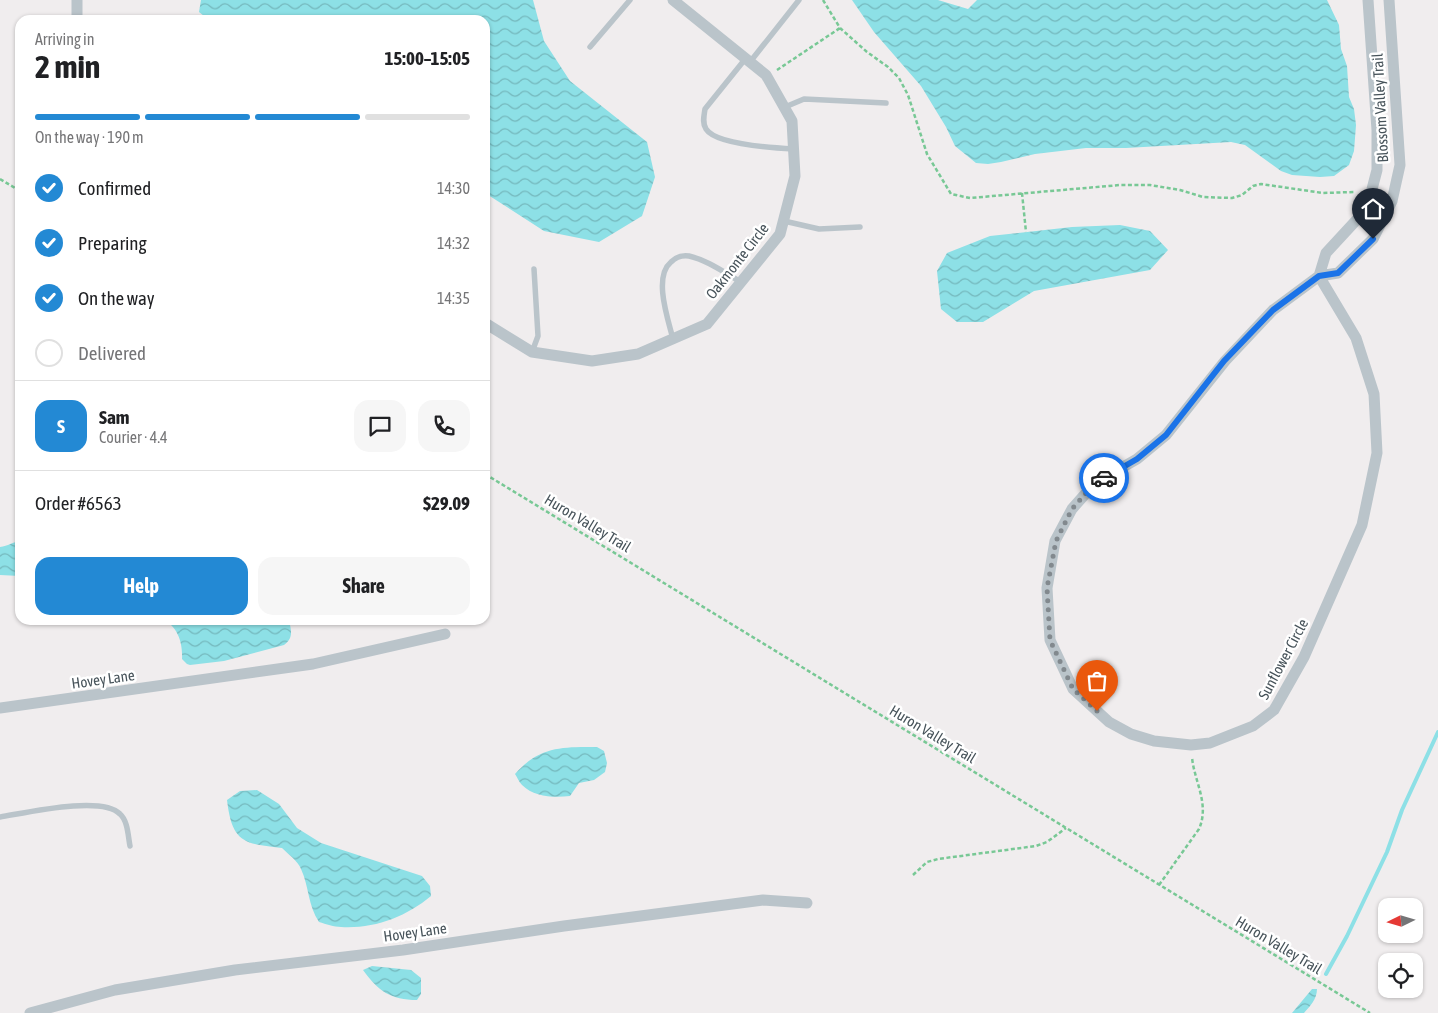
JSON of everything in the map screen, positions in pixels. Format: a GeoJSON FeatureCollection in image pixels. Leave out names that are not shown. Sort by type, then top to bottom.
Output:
{"type":"FeatureCollection","features":[{"type":"Feature","properties":{"kind":"street"},"geometry":{"type":"LineString","coordinates":[[77,0],[77,15]]}},
{"type":"Feature","properties":{"kind":"street","name":"Oakmonte Circle"},"geometry":{"type":"LineString","coordinates":[[490,326],[532,352],[592,361],[638,354],[707,324],[780,234],[796,176],[792,121],[767,76],[673,0]]}},
{"type":"Feature","properties":{"kind":"street","name":"Blossom Valley Trail"},"geometry":{"type":"LineString","coordinates":[[1368,0],[1377,130],[1377,170],[1371,193],[1362,214],[1326,254],[1319,276],[1338,273],[1373,239],[1392,201],[1400,165],[1389,0]]}},
{"type":"Feature","properties":{"kind":"street","name":"Sunflower Circle"},"geometry":{"type":"LineString","coordinates":[[1319,276],[1356,338],[1374,394],[1377,453],[1362,525],[1304,656],[1274,710],[1253,726],[1210,743],[1191,745],[1154,741],[1131,734],[1109,722],[1073,689],[1050,640],[1047,588],[1056,541],[1072,509],[1095,483],[1137,459],[1166,435],[1224,361],[1273,310],[1319,276]]}},
{"type":"Feature","properties":{"kind":"street","name":"Hovey Lane"},"geometry":{"type":"LineString","coordinates":[[0,708],[313,664],[445,634]]}},
{"type":"Feature","properties":{"kind":"street","name":"Hovey Lane"},"geometry":{"type":"LineString","coordinates":[[30,1013],[115,990],[235,970],[403,950],[564,926],[763,900],[807,903]]}},
{"type":"Feature","properties":{"kind":"lane"},"geometry":{"type":"LineString","coordinates":[[590,48],[630,0]]}},
{"type":"Feature","properties":{"kind":"lane"},"geometry":{"type":"LineString","coordinates":[[794,149],[754,147],[716,136],[704,127],[704,119],[705,109],[799,0]]}},
{"type":"Feature","properties":{"kind":"lane"},"geometry":{"type":"LineString","coordinates":[[784,107],[804,99],[886,103]]}},
{"type":"Feature","properties":{"kind":"lane"},"geometry":{"type":"LineString","coordinates":[[784,220],[819,229],[860,227]]}},
{"type":"Feature","properties":{"kind":"lane"},"geometry":{"type":"LineString","coordinates":[[673,339],[663,299],[664,272],[670,263],[676,258],[689,256],[705,262],[741,282]]}},
{"type":"Feature","properties":{"kind":"lane"},"geometry":{"type":"LineString","coordinates":[[532,352],[538,336],[534,269]]}},
{"type":"Feature","properties":{"kind":"lane"},"geometry":{"type":"LineString","coordinates":[[0,817],[73,806],[95,804],[109,807],[122,815],[126,824],[130,846]]}},
{"type":"Feature","properties":{"kind":"path"},"geometry":{"type":"LineString","coordinates":[[823,0],[840,28],[899,78],[908,95],[927,154],[951,194],[970,198],[1120,185],[1150,185],[1216,198],[1232,198],[1261,184],[1323,193],[1354,192]]}},
{"type":"Feature","properties":{"kind":"path"},"geometry":{"type":"LineString","coordinates":[[767,76],[840,28]]}},
{"type":"Feature","properties":{"kind":"path"},"geometry":{"type":"LineString","coordinates":[[0,179],[15,188]]}},
{"type":"Feature","properties":{"kind":"path"},"geometry":{"type":"LineString","coordinates":[[1022,193],[1026,232]]}},
{"type":"Feature","properties":{"kind":"path","name":"Huron Valley Trail"},"geometry":{"type":"LineString","coordinates":[[490,477],[1370,1013]]}},
{"type":"Feature","properties":{"kind":"path"},"geometry":{"type":"LineString","coordinates":[[1158,885],[1199,829],[1203,817],[1202,800],[1192,762],[1191,745]]}},
{"type":"Feature","properties":{"kind":"path"},"geometry":{"type":"LineString","coordinates":[[913,875],[926,862],[1036,846],[1047,842],[1066,828]]}},
{"type":"Feature","properties":{"kind":"water"},"geometry":{"type":"Polygon","coordinates":[[[201,0],[533,0],[544,41],[570,81],[647,142],[655,177],[642,216],[599,242],[544,231],[490,196],[490,15],[203,15],[199,12],[201,0]]]}},
{"type":"Feature","properties":{"kind":"water"},"geometry":{"type":"Polygon","coordinates":[[[852,0],[938,0],[968,9],[977,0],[1327,0],[1339,25],[1341,49],[1347,66],[1349,97],[1354,109],[1356,125],[1354,151],[1349,165],[1334,176],[1320,177],[1292,175],[1281,171],[1245,145],[1231,142],[1126,148],[1086,148],[1035,154],[988,164],[976,163],[955,146],[946,127],[921,86],[874,32],[852,0]]]}},
{"type":"Feature","properties":{"kind":"water"},"geometry":{"type":"Polygon","coordinates":[[[1120,225],[1150,231],[1168,250],[1150,270],[1034,291],[983,322],[957,322],[941,309],[937,271],[947,253],[990,236],[1072,227],[1120,225]]]}},
{"type":"Feature","properties":{"kind":"water"},"geometry":{"type":"Polygon","coordinates":[[[15,542],[15,576],[0,575],[0,547],[15,542]]]}},
{"type":"Feature","properties":{"kind":"water"},"geometry":{"type":"Polygon","coordinates":[[[170,625],[290,625],[291,634],[289,640],[284,645],[224,661],[190,665],[182,659],[182,647],[176,631],[170,625]]]}},
{"type":"Feature","properties":{"kind":"water"},"geometry":{"type":"Polygon","coordinates":[[[573,747],[597,747],[604,751],[607,763],[605,772],[594,780],[579,783],[570,796],[551,797],[532,792],[522,785],[515,774],[533,758],[552,750],[573,747]]]}},
{"type":"Feature","properties":{"kind":"water"},"geometry":{"type":"Polygon","coordinates":[[[257,790],[279,804],[297,828],[321,843],[422,876],[430,886],[431,896],[400,916],[377,924],[341,927],[319,922],[315,916],[304,876],[295,860],[282,848],[249,842],[236,833],[232,825],[227,800],[240,791],[257,790]]]}},
{"type":"Feature","properties":{"kind":"water"},"geometry":{"type":"Polygon","coordinates":[[[372,966],[411,970],[421,978],[421,994],[417,1000],[408,1000],[386,993],[374,984],[363,970],[372,966]]]}},
{"type":"Feature","properties":{"kind":"water"},"geometry":{"type":"Polygon","coordinates":[[[1312,989],[1317,989],[1317,993],[1309,1008],[1304,1013],[1292,1013],[1312,989]]]}},
{"type":"Feature","properties":{"kind":"waterway"},"geometry":{"type":"LineString","coordinates":[[1326,974],[1347,936],[1387,852],[1402,810],[1438,732]]}},
{"type":"Feature","properties":{"kind":"way so far"},"geometry":{"type":"LineString","coordinates":[[1097,711],[1073,689],[1050,640],[1047,588],[1056,541],[1072,509],[1095,483],[1104,478]]}},
{"type":"Feature","properties":{"kind":"route"},"geometry":{"type":"LineString","coordinates":[[1104,478],[1137,459],[1166,435],[1224,361],[1273,310],[1319,276],[1338,273],[1373,239]]}}]}
